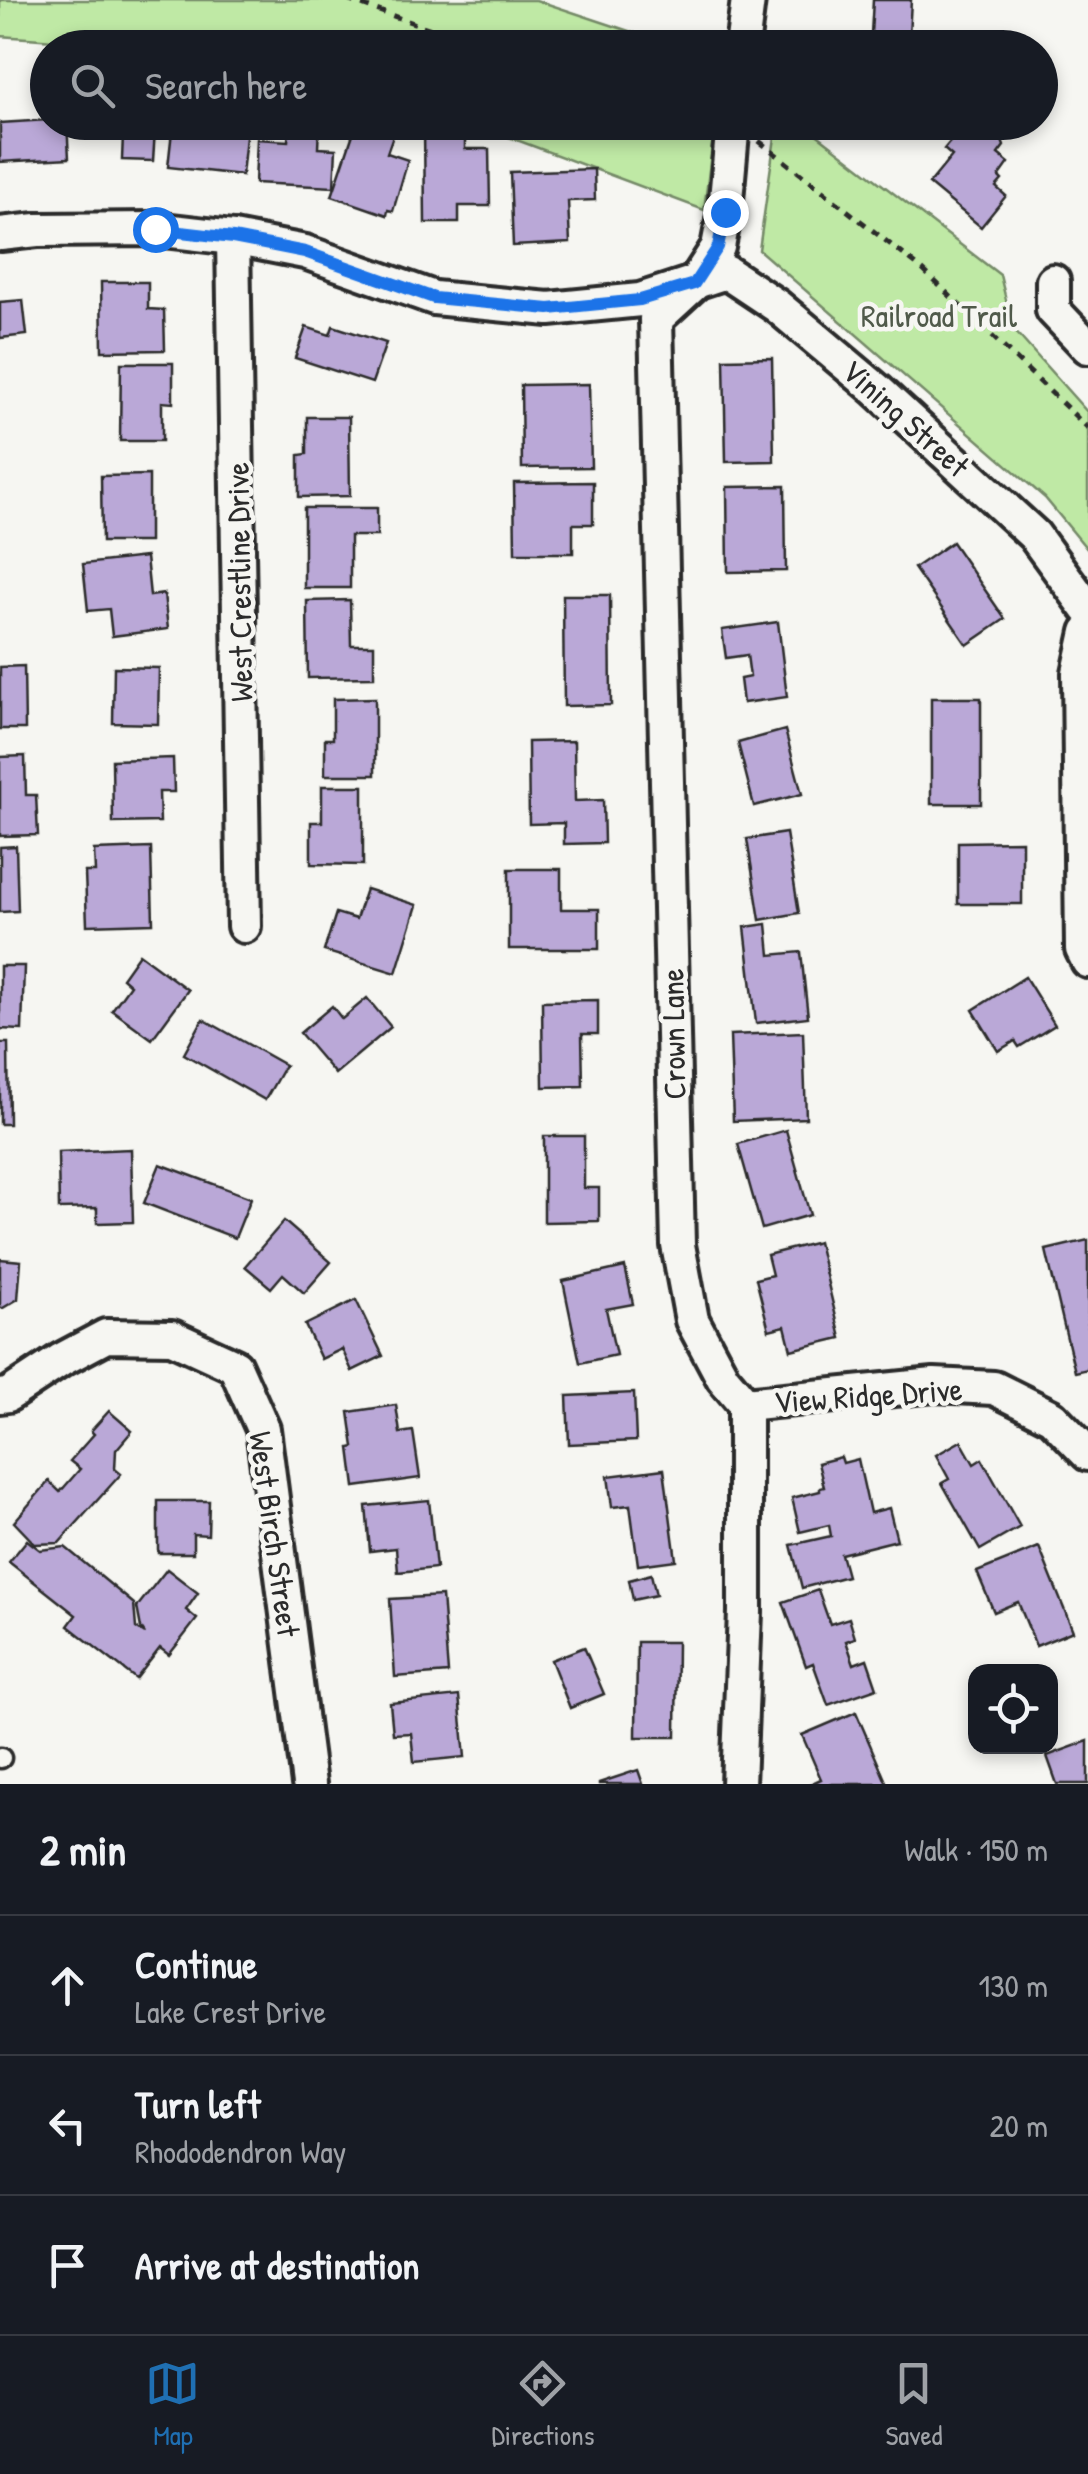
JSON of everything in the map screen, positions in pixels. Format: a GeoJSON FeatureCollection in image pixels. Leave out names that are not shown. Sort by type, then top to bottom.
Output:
{"type":"FeatureCollection","features":[{"type":"Feature","properties":{"kind":"street"},"geometry":{"type":"LineString","coordinates":[[744,30],[748,0]]}},
{"type":"Feature","properties":{"kind":"street","name":"Crown Lane"},"geometry":{"type":"LineString","coordinates":[[731,140],[718,247],[694,284],[656,319],[678,1244],[692,1320],[722,1378],[745,1404]]}},
{"type":"Feature","properties":{"kind":"street"},"geometry":{"type":"LineString","coordinates":[[0,234],[155,229],[233,238],[305,252],[434,298],[549,309],[640,300],[694,284]]}},
{"type":"Feature","properties":{"kind":"street","name":"West Crestline Drive"},"geometry":{"type":"LineString","coordinates":[[233,238],[244,926]]}},
{"type":"Feature","properties":{"kind":"street","name":"Vining Street"},"geometry":{"type":"LineString","coordinates":[[694,284],[726,272],[777,306],[877,390],[1034,535],[1088,609]]}},
{"type":"Feature","properties":{"kind":"street"},"geometry":{"type":"LineString","coordinates":[[1053,281],[1053,310],[1088,347]]}},
{"type":"Feature","properties":{"kind":"street"},"geometry":{"type":"LineString","coordinates":[[1088,632],[1079,673],[1082,949],[1088,961]]}},
{"type":"Feature","properties":{"kind":"street","name":"West Birch Street"},"geometry":{"type":"LineString","coordinates":[[0,1396],[8,1395],[106,1336],[172,1337],[235,1366],[263,1428],[309,1784]]}},
{"type":"Feature","properties":{"kind":"street","name":"View Ridge Drive"},"geometry":{"type":"LineString","coordinates":[[745,1404],[934,1385],[994,1388],[1052,1417],[1088,1454]]}},
{"type":"Feature","properties":{"kind":"street"},"geometry":{"type":"LineString","coordinates":[[738,1784],[745,1612],[745,1404]]}},
{"type":"Feature","properties":{"kind":"path"},"geometry":{"type":"LineString","coordinates":[[347,0],[434,30]]}},
{"type":"Feature","properties":{"kind":"path"},"geometry":{"type":"LineString","coordinates":[[759,140],[923,270],[1088,428]]}},
{"type":"Feature","properties":{"kind":"green space"},"geometry":{"type":"Polygon","coordinates":[[[0,0],[536,0],[626,30],[30,30],[30,38],[0,36],[0,0]]]}},
{"type":"Feature","properties":{"kind":"green space"},"geometry":{"type":"Polygon","coordinates":[[[517,140],[713,140],[704,210],[517,140]]]}},
{"type":"Feature","properties":{"kind":"green space","name":"Railroad Trail"},"geometry":{"type":"Polygon","coordinates":[[[775,140],[824,140],[1000,275],[1013,329],[1088,413],[1088,550],[1045,498],[759,250],[775,140]]]}},
{"type":"Feature","properties":{"kind":"building"},"geometry":{"type":"Polygon","coordinates":[[[873,0],[911,0],[909,30],[871,30],[873,0]]]}},
{"type":"Feature","properties":{"kind":"building"},"geometry":{"type":"Polygon","coordinates":[[[30,121],[30,140],[68,140],[69,158],[0,162],[0,123],[30,121]]]}},
{"type":"Feature","properties":{"kind":"building"},"geometry":{"type":"Polygon","coordinates":[[[123,140],[154,140],[153,161],[122,160],[123,140]]]}},
{"type":"Feature","properties":{"kind":"building"},"geometry":{"type":"Polygon","coordinates":[[[171,140],[246,140],[242,175],[168,167],[171,140]]]}},
{"type":"Feature","properties":{"kind":"building"},"geometry":{"type":"Polygon","coordinates":[[[257,140],[318,140],[318,148],[336,149],[334,187],[255,183],[257,140]]]}},
{"type":"Feature","properties":{"kind":"building"},"geometry":{"type":"Polygon","coordinates":[[[351,140],[391,140],[387,153],[408,160],[393,211],[388,210],[387,215],[332,196],[351,140]]]}},
{"type":"Feature","properties":{"kind":"building"},"geometry":{"type":"Polygon","coordinates":[[[424,140],[465,140],[465,149],[489,149],[490,206],[459,206],[459,223],[425,223],[424,140]]]}},
{"type":"Feature","properties":{"kind":"building"},"geometry":{"type":"Polygon","coordinates":[[[952,140],[1002,140],[1004,146],[998,154],[1009,163],[996,187],[1006,196],[981,227],[929,184],[952,156],[944,149],[952,140]]]}},
{"type":"Feature","properties":{"kind":"building"},"geometry":{"type":"Polygon","coordinates":[[[594,169],[595,200],[568,201],[570,243],[513,246],[510,172],[594,169]]]}},
{"type":"Feature","properties":{"kind":"building"},"geometry":{"type":"Polygon","coordinates":[[[101,282],[148,282],[148,309],[164,310],[165,350],[102,351],[101,282]]]}},
{"type":"Feature","properties":{"kind":"building"},"geometry":{"type":"Polygon","coordinates":[[[23,300],[27,335],[0,338],[0,302],[23,300]]]}},
{"type":"Feature","properties":{"kind":"building"},"geometry":{"type":"Polygon","coordinates":[[[333,326],[386,343],[372,383],[295,358],[306,327],[330,335],[333,326]]]}},
{"type":"Feature","properties":{"kind":"building"},"geometry":{"type":"Polygon","coordinates":[[[772,358],[774,461],[726,462],[724,359],[772,358]]]}},
{"type":"Feature","properties":{"kind":"building"},"geometry":{"type":"Polygon","coordinates":[[[121,363],[173,363],[173,403],[162,402],[162,441],[120,441],[121,363]]]}},
{"type":"Feature","properties":{"kind":"building"},"geometry":{"type":"Polygon","coordinates":[[[589,384],[591,467],[522,468],[521,385],[589,384]]]}},
{"type":"Feature","properties":{"kind":"building"},"geometry":{"type":"Polygon","coordinates":[[[307,417],[349,417],[350,496],[299,497],[299,455],[307,454],[307,417]]]}},
{"type":"Feature","properties":{"kind":"building"},"geometry":{"type":"Polygon","coordinates":[[[149,475],[149,542],[102,542],[101,476],[149,475]]]}},
{"type":"Feature","properties":{"kind":"building"},"geometry":{"type":"Polygon","coordinates":[[[593,482],[593,524],[573,524],[573,553],[515,553],[514,483],[593,482]]]}},
{"type":"Feature","properties":{"kind":"building"},"geometry":{"type":"Polygon","coordinates":[[[785,486],[786,571],[728,572],[727,487],[785,486]]]}},
{"type":"Feature","properties":{"kind":"building"},"geometry":{"type":"Polygon","coordinates":[[[304,508],[377,508],[377,536],[350,536],[350,588],[304,588],[304,508]]]}},
{"type":"Feature","properties":{"kind":"building"},"geometry":{"type":"Polygon","coordinates":[[[952,542],[1005,619],[967,645],[914,568],[952,542]]]}},
{"type":"Feature","properties":{"kind":"building"},"geometry":{"type":"Polygon","coordinates":[[[146,557],[150,596],[164,594],[168,629],[112,636],[109,609],[88,611],[83,564],[146,557]]]}},
{"type":"Feature","properties":{"kind":"building"},"geometry":{"type":"Polygon","coordinates":[[[563,595],[610,595],[611,705],[564,706],[563,595]]]}},
{"type":"Feature","properties":{"kind":"building"},"geometry":{"type":"Polygon","coordinates":[[[350,600],[351,645],[374,645],[374,677],[308,678],[307,601],[350,600]]]}},
{"type":"Feature","properties":{"kind":"building"},"geometry":{"type":"Polygon","coordinates":[[[778,622],[787,697],[743,703],[740,679],[750,677],[747,655],[726,658],[722,630],[778,622]]]}},
{"type":"Feature","properties":{"kind":"building"},"geometry":{"type":"Polygon","coordinates":[[[24,666],[25,729],[0,729],[0,667],[24,666]]]}},
{"type":"Feature","properties":{"kind":"building"},"geometry":{"type":"Polygon","coordinates":[[[114,667],[159,668],[158,724],[113,723],[114,667]]]}},
{"type":"Feature","properties":{"kind":"building"},"geometry":{"type":"Polygon","coordinates":[[[375,698],[375,775],[325,775],[325,739],[333,739],[333,699],[375,698]]]}},
{"type":"Feature","properties":{"kind":"building"},"geometry":{"type":"Polygon","coordinates":[[[931,698],[981,698],[981,804],[931,804],[931,698]]]}},
{"type":"Feature","properties":{"kind":"building"},"geometry":{"type":"Polygon","coordinates":[[[785,730],[802,794],[754,806],[738,743],[785,730]]]}},
{"type":"Feature","properties":{"kind":"building"},"geometry":{"type":"Polygon","coordinates":[[[574,741],[575,801],[603,800],[604,843],[564,844],[564,823],[529,824],[528,742],[574,741]]]}},
{"type":"Feature","properties":{"kind":"building"},"geometry":{"type":"Polygon","coordinates":[[[25,756],[26,795],[36,795],[38,835],[0,836],[0,757],[25,756]]]}},
{"type":"Feature","properties":{"kind":"building"},"geometry":{"type":"Polygon","coordinates":[[[173,758],[174,792],[159,792],[160,822],[113,823],[112,760],[173,758]]]}},
{"type":"Feature","properties":{"kind":"building"},"geometry":{"type":"Polygon","coordinates":[[[322,786],[363,786],[363,865],[311,864],[311,822],[322,822],[322,786]]]}},
{"type":"Feature","properties":{"kind":"building"},"geometry":{"type":"Polygon","coordinates":[[[786,833],[799,913],[760,920],[747,839],[786,833]]]}},
{"type":"Feature","properties":{"kind":"building"},"geometry":{"type":"Polygon","coordinates":[[[1022,841],[1022,904],[958,904],[958,842],[1022,841]]]}},
{"type":"Feature","properties":{"kind":"building"},"geometry":{"type":"Polygon","coordinates":[[[16,846],[18,911],[0,912],[0,847],[16,846]]]}},
{"type":"Feature","properties":{"kind":"building"},"geometry":{"type":"Polygon","coordinates":[[[151,848],[153,923],[87,925],[85,872],[95,872],[94,850],[151,848]]]}},
{"type":"Feature","properties":{"kind":"building"},"geometry":{"type":"Polygon","coordinates":[[[509,869],[561,869],[561,909],[599,909],[599,949],[509,949],[509,869]]]}},
{"type":"Feature","properties":{"kind":"building"},"geometry":{"type":"Polygon","coordinates":[[[366,889],[417,905],[396,973],[324,951],[336,913],[356,919],[366,889]]]}},
{"type":"Feature","properties":{"kind":"building"},"geometry":{"type":"Polygon","coordinates":[[[767,924],[770,955],[801,952],[808,1017],[756,1023],[745,927],[767,924]]]}},
{"type":"Feature","properties":{"kind":"building"},"geometry":{"type":"Polygon","coordinates":[[[139,954],[188,990],[152,1039],[112,1010],[130,985],[122,978],[139,954]]]}},
{"type":"Feature","properties":{"kind":"building"},"geometry":{"type":"Polygon","coordinates":[[[0,966],[24,966],[22,1030],[0,1029],[0,966]]]}},
{"type":"Feature","properties":{"kind":"building"},"geometry":{"type":"Polygon","coordinates":[[[1025,977],[1055,1025],[1019,1047],[1015,1041],[998,1051],[973,1010],[1025,977]]]}},
{"type":"Feature","properties":{"kind":"building"},"geometry":{"type":"Polygon","coordinates":[[[367,998],[391,1027],[335,1074],[300,1033],[332,1006],[342,1019],[367,998]]]}},
{"type":"Feature","properties":{"kind":"building"},"geometry":{"type":"Polygon","coordinates":[[[598,1000],[598,1034],[582,1034],[583,1086],[543,1087],[542,1001],[598,1000]]]}},
{"type":"Feature","properties":{"kind":"building"},"geometry":{"type":"Polygon","coordinates":[[[203,1019],[285,1065],[265,1100],[184,1054],[203,1019]]]}},
{"type":"Feature","properties":{"kind":"building"},"geometry":{"type":"Polygon","coordinates":[[[803,1032],[806,1118],[733,1121],[730,1035],[803,1032]]]}},
{"type":"Feature","properties":{"kind":"building"},"geometry":{"type":"Polygon","coordinates":[[[0,1043],[8,1043],[9,1124],[0,1124],[0,1043]]]}},
{"type":"Feature","properties":{"kind":"building"},"geometry":{"type":"Polygon","coordinates":[[[786,1130],[810,1215],[762,1229],[738,1144],[786,1130]]]}},
{"type":"Feature","properties":{"kind":"building"},"geometry":{"type":"Polygon","coordinates":[[[544,1136],[584,1136],[584,1188],[599,1188],[599,1221],[544,1222],[544,1136]]]}},
{"type":"Feature","properties":{"kind":"building"},"geometry":{"type":"Polygon","coordinates":[[[131,1149],[133,1222],[97,1223],[97,1208],[59,1209],[58,1152],[131,1149]]]}},
{"type":"Feature","properties":{"kind":"building"},"geometry":{"type":"Polygon","coordinates":[[[160,1164],[251,1198],[235,1238],[144,1203],[160,1164]]]}},
{"type":"Feature","properties":{"kind":"building"},"geometry":{"type":"Polygon","coordinates":[[[284,1221],[331,1262],[304,1293],[283,1274],[271,1288],[245,1266],[284,1221]]]}},
{"type":"Feature","properties":{"kind":"building"},"geometry":{"type":"Polygon","coordinates":[[[1088,1240],[1088,1369],[1075,1372],[1046,1250],[1088,1240]]]}},
{"type":"Feature","properties":{"kind":"building"},"geometry":{"type":"Polygon","coordinates":[[[818,1242],[841,1338],[791,1350],[785,1326],[769,1330],[756,1279],[772,1275],[767,1255],[818,1242]]]}},
{"type":"Feature","properties":{"kind":"building"},"geometry":{"type":"Polygon","coordinates":[[[0,1259],[21,1261],[18,1299],[3,1308],[0,1308],[0,1259]]]}},
{"type":"Feature","properties":{"kind":"building"},"geometry":{"type":"Polygon","coordinates":[[[625,1267],[633,1304],[606,1309],[616,1355],[580,1363],[563,1281],[625,1267]]]}},
{"type":"Feature","properties":{"kind":"building"},"geometry":{"type":"Polygon","coordinates":[[[356,1300],[383,1356],[352,1371],[342,1349],[321,1359],[305,1325],[356,1300]]]}},
{"type":"Feature","properties":{"kind":"building"},"geometry":{"type":"Polygon","coordinates":[[[634,1393],[636,1441],[569,1444],[567,1396],[634,1393]]]}},
{"type":"Feature","properties":{"kind":"building"},"geometry":{"type":"Polygon","coordinates":[[[396,1405],[400,1433],[413,1431],[420,1478],[355,1487],[349,1412],[396,1405]]]}},
{"type":"Feature","properties":{"kind":"building"},"geometry":{"type":"Polygon","coordinates":[[[109,1411],[132,1431],[116,1450],[115,1469],[121,1474],[59,1543],[35,1544],[14,1522],[49,1481],[60,1492],[80,1469],[70,1461],[109,1411]]]}},
{"type":"Feature","properties":{"kind":"building"},"geometry":{"type":"Polygon","coordinates":[[[961,1441],[974,1464],[982,1459],[1020,1527],[980,1550],[942,1483],[949,1479],[936,1455],[961,1441]]]}},
{"type":"Feature","properties":{"kind":"building"},"geometry":{"type":"Polygon","coordinates":[[[841,1457],[843,1463],[858,1459],[870,1513],[889,1508],[897,1540],[841,1554],[847,1576],[802,1588],[791,1545],[831,1536],[829,1525],[800,1532],[792,1498],[820,1491],[824,1487],[818,1463],[841,1457]]]}},
{"type":"Feature","properties":{"kind":"building"},"geometry":{"type":"Polygon","coordinates":[[[664,1469],[676,1560],[638,1565],[630,1505],[612,1507],[608,1476],[664,1469]]]}},
{"type":"Feature","properties":{"kind":"building"},"geometry":{"type":"Polygon","coordinates":[[[429,1500],[436,1568],[398,1572],[396,1548],[370,1551],[366,1506],[429,1500]]]}},
{"type":"Feature","properties":{"kind":"building"},"geometry":{"type":"Polygon","coordinates":[[[158,1501],[209,1501],[208,1535],[193,1534],[193,1553],[158,1553],[158,1501]]]}},
{"type":"Feature","properties":{"kind":"building"},"geometry":{"type":"Polygon","coordinates":[[[27,1540],[40,1550],[65,1547],[134,1604],[136,1628],[145,1634],[137,1607],[167,1569],[198,1593],[186,1610],[197,1619],[169,1655],[160,1648],[136,1679],[68,1626],[76,1615],[9,1562],[27,1540]]]}},
{"type":"Feature","properties":{"kind":"building"},"geometry":{"type":"Polygon","coordinates":[[[1039,1547],[1073,1631],[1036,1646],[1018,1602],[994,1612],[977,1572],[1039,1547]]]}},
{"type":"Feature","properties":{"kind":"building"},"geometry":{"type":"Polygon","coordinates":[[[651,1574],[656,1595],[633,1600],[629,1580],[651,1574]]]}},
{"type":"Feature","properties":{"kind":"building"},"geometry":{"type":"Polygon","coordinates":[[[818,1590],[830,1624],[849,1618],[855,1638],[846,1641],[854,1664],[867,1659],[877,1688],[828,1705],[813,1663],[806,1666],[783,1602],[818,1590]]]}},
{"type":"Feature","properties":{"kind":"building"},"geometry":{"type":"Polygon","coordinates":[[[442,1596],[448,1673],[395,1677],[390,1599],[442,1596]]]}},
{"type":"Feature","properties":{"kind":"building"},"geometry":{"type":"Polygon","coordinates":[[[637,1642],[677,1642],[676,1737],[636,1737],[637,1642]]]}},
{"type":"Feature","properties":{"kind":"building"},"geometry":{"type":"Polygon","coordinates":[[[584,1647],[604,1694],[570,1708],[551,1660],[584,1647]]]}},
{"type":"Feature","properties":{"kind":"building"},"geometry":{"type":"Polygon","coordinates":[[[459,1696],[465,1757],[414,1762],[411,1733],[393,1734],[390,1703],[459,1696]]]}},
{"type":"Feature","properties":{"kind":"building"},"geometry":{"type":"Polygon","coordinates":[[[856,1712],[887,1784],[810,1784],[821,1779],[802,1735],[856,1712]]]}},
{"type":"Feature","properties":{"kind":"building"},"geometry":{"type":"Polygon","coordinates":[[[1088,1741],[1088,1784],[1057,1784],[1047,1756],[1088,1741]]]}},
{"type":"Feature","properties":{"kind":"building"},"geometry":{"type":"Polygon","coordinates":[[[638,1770],[643,1784],[599,1784],[599,1783],[638,1770]]]}},
{"type":"Feature","properties":{"kind":"route"},"geometry":{"type":"LineString","coordinates":[[155,229],[305,252],[434,298],[549,309],[640,300],[694,284],[718,247],[725,212]]}}]}
